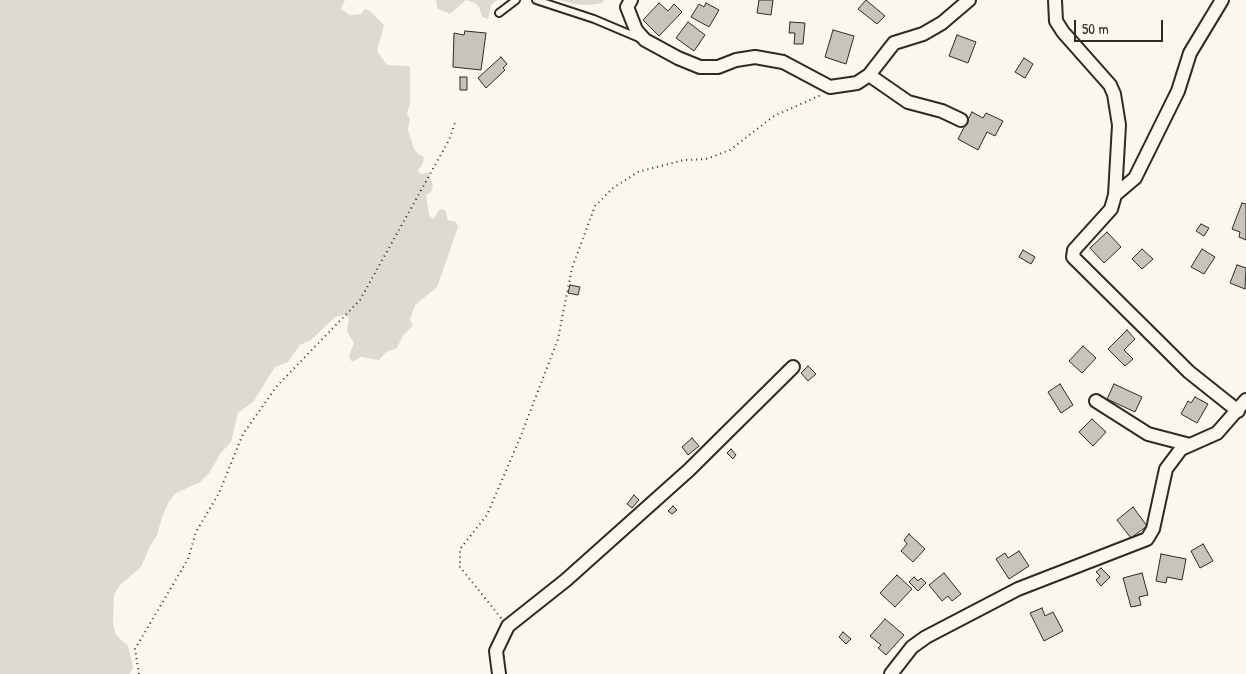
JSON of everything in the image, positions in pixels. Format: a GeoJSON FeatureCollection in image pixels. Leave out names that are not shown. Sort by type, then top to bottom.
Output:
{"type":"FeatureCollection","features":[{"type":"Feature","properties":{"kind":"street"},"geometry":{"type":"LineString","coordinates":[[631,0],[627,7],[630,19],[645,40],[700,67],[718,67],[736,60],[756,57],[783,62],[830,87],[858,83],[869,75],[894,43],[923,34],[942,23],[969,0]]}},
{"type":"Feature","properties":{"kind":"street"},"geometry":{"type":"LineString","coordinates":[[1055,0],[1056,21],[1062,32],[1110,85],[1114,94],[1119,125],[1115,195],[1111,209],[1074,250],[1073,257],[1189,372],[1238,411]]}},
{"type":"Feature","properties":{"kind":"street"},"geometry":{"type":"LineString","coordinates":[[1115,195],[1135,178],[1178,91],[1190,53],[1222,0]]}},
{"type":"Feature","properties":{"kind":"street"},"geometry":{"type":"LineString","coordinates":[[869,75],[908,102],[942,111],[961,120]]}},
{"type":"Feature","properties":{"kind":"street"},"geometry":{"type":"LineString","coordinates":[[499,674],[496,650],[508,626],[566,580],[689,470],[793,367]]}},
{"type":"Feature","properties":{"kind":"street"},"geometry":{"type":"LineString","coordinates":[[1096,400],[1148,434],[1190,445]]}},
{"type":"Feature","properties":{"kind":"street"},"geometry":{"type":"LineString","coordinates":[[891,674],[912,647],[944,628],[1018,589],[1147,539],[1153,529],[1166,469],[1181,449],[1217,433],[1246,400]]}},
{"type":"Feature","properties":{"kind":"lane"},"geometry":{"type":"LineString","coordinates":[[499,13],[516,0]]}},
{"type":"Feature","properties":{"kind":"lane"},"geometry":{"type":"LineString","coordinates":[[536,0],[594,19],[645,40]]}},
{"type":"Feature","properties":{"kind":"path"},"geometry":{"type":"LineString","coordinates":[[508,626],[460,567],[460,549],[487,515],[520,438],[558,339],[572,268],[595,206],[625,178],[660,165],[706,159],[730,150],[774,116],[820,96],[830,87]]}},
{"type":"Feature","properties":{"kind":"path"},"geometry":{"type":"LineString","coordinates":[[140,674],[135,648],[188,559],[196,532],[219,493],[243,434],[277,386],[360,300],[449,140],[456,120]]}},
{"type":"Feature","properties":{"kind":"shaded area"},"geometry":{"type":"Polygon","coordinates":[[[0,0],[345,0],[341,9],[350,15],[361,14],[365,9],[370,11],[384,25],[377,51],[387,65],[410,66],[410,103],[407,114],[410,119],[408,130],[414,149],[424,157],[422,165],[418,170],[420,174],[429,173],[433,187],[431,192],[426,195],[429,215],[433,219],[440,209],[445,210],[448,220],[456,222],[458,227],[437,287],[415,305],[410,320],[413,326],[403,335],[397,348],[386,352],[379,360],[361,357],[352,362],[349,356],[354,343],[347,331],[349,318],[344,315],[335,317],[311,340],[300,345],[288,362],[275,367],[253,402],[238,413],[231,442],[220,454],[210,472],[200,482],[176,493],[169,501],[157,535],[141,567],[120,585],[114,595],[113,624],[116,635],[128,646],[133,667],[130,674],[0,674],[0,0]]]}},
{"type":"Feature","properties":{"kind":"shaded area"},"geometry":{"type":"Polygon","coordinates":[[[436,0],[466,0],[450,14],[437,8],[436,0]]]}},
{"type":"Feature","properties":{"kind":"shaded area"},"geometry":{"type":"Polygon","coordinates":[[[466,0],[497,0],[491,5],[488,19],[482,17],[479,7],[475,3],[466,0]]]}},
{"type":"Feature","properties":{"kind":"shaded area"},"geometry":{"type":"Polygon","coordinates":[[[560,0],[603,0],[604,1],[587,5],[560,0]]]}},
{"type":"Feature","properties":{"kind":"building"},"geometry":{"type":"Polygon","coordinates":[[[759,0],[773,0],[771,15],[757,13],[759,0]]]}},
{"type":"Feature","properties":{"kind":"building"},"geometry":{"type":"Polygon","coordinates":[[[866,0],[885,16],[877,24],[858,9],[866,0]]]}},
{"type":"Feature","properties":{"kind":"building"},"geometry":{"type":"Polygon","coordinates":[[[659,3],[668,11],[674,4],[682,12],[659,36],[643,20],[659,3]]]}},
{"type":"Feature","properties":{"kind":"building"},"geometry":{"type":"Polygon","coordinates":[[[706,3],[719,10],[709,27],[691,17],[699,4],[704,7],[706,3]]]}},
{"type":"Feature","properties":{"kind":"building"},"geometry":{"type":"Polygon","coordinates":[[[688,22],[705,35],[694,51],[676,38],[688,22]]]}},
{"type":"Feature","properties":{"kind":"building"},"geometry":{"type":"Polygon","coordinates":[[[790,22],[805,23],[803,44],[794,44],[795,33],[789,33],[790,22]]]}},
{"type":"Feature","properties":{"kind":"building"},"geometry":{"type":"Polygon","coordinates":[[[833,30],[854,36],[846,64],[825,57],[833,30]]]}},
{"type":"Feature","properties":{"kind":"building"},"geometry":{"type":"Polygon","coordinates":[[[465,31],[486,33],[481,70],[453,67],[454,33],[464,35],[465,31]]]}},
{"type":"Feature","properties":{"kind":"building"},"geometry":{"type":"Polygon","coordinates":[[[957,35],[976,42],[968,63],[949,56],[957,35]]]}},
{"type":"Feature","properties":{"kind":"building"},"geometry":{"type":"Polygon","coordinates":[[[501,57],[507,64],[503,68],[505,70],[486,88],[478,78],[501,57]]]}},
{"type":"Feature","properties":{"kind":"building"},"geometry":{"type":"Polygon","coordinates":[[[1024,58],[1033,64],[1025,78],[1015,72],[1024,58]]]}},
{"type":"Feature","properties":{"kind":"building"},"geometry":{"type":"Polygon","coordinates":[[[460,77],[467,77],[467,90],[460,90],[460,77]]]}},
{"type":"Feature","properties":{"kind":"building"},"geometry":{"type":"Polygon","coordinates":[[[972,112],[983,118],[986,113],[1003,121],[995,136],[987,132],[978,150],[958,139],[972,112]]]}},
{"type":"Feature","properties":{"kind":"building"},"geometry":{"type":"Polygon","coordinates":[[[1242,203],[1246,204],[1246,240],[1239,237],[1240,232],[1232,229],[1242,203]]]}},
{"type":"Feature","properties":{"kind":"building"},"geometry":{"type":"Polygon","coordinates":[[[1201,224],[1209,228],[1204,236],[1196,231],[1201,224]]]}},
{"type":"Feature","properties":{"kind":"building"},"geometry":{"type":"Polygon","coordinates":[[[1107,232],[1121,247],[1104,263],[1090,248],[1107,232]]]}},
{"type":"Feature","properties":{"kind":"building"},"geometry":{"type":"Polygon","coordinates":[[[1142,249],[1153,259],[1142,269],[1132,259],[1142,249]]]}},
{"type":"Feature","properties":{"kind":"building"},"geometry":{"type":"Polygon","coordinates":[[[1202,249],[1215,257],[1204,274],[1191,267],[1202,249]]]}},
{"type":"Feature","properties":{"kind":"building"},"geometry":{"type":"Polygon","coordinates":[[[1023,250],[1035,257],[1031,264],[1019,257],[1023,250]]]}},
{"type":"Feature","properties":{"kind":"building"},"geometry":{"type":"Polygon","coordinates":[[[1237,265],[1246,268],[1245,289],[1230,283],[1237,265]]]}},
{"type":"Feature","properties":{"kind":"building"},"geometry":{"type":"Polygon","coordinates":[[[570,285],[580,287],[578,295],[568,293],[570,285]]]}},
{"type":"Feature","properties":{"kind":"building"},"geometry":{"type":"Polygon","coordinates":[[[1127,330],[1135,339],[1124,350],[1133,359],[1125,366],[1108,349],[1127,330]]]}},
{"type":"Feature","properties":{"kind":"building"},"geometry":{"type":"Polygon","coordinates":[[[1083,346],[1096,358],[1082,373],[1069,361],[1083,346]]]}},
{"type":"Feature","properties":{"kind":"building"},"geometry":{"type":"Polygon","coordinates":[[[808,366],[816,374],[808,381],[801,373],[808,366]]]}},
{"type":"Feature","properties":{"kind":"building"},"geometry":{"type":"Polygon","coordinates":[[[1060,384],[1073,405],[1061,413],[1048,392],[1060,384]]]}},
{"type":"Feature","properties":{"kind":"building"},"geometry":{"type":"Polygon","coordinates":[[[1114,384],[1142,397],[1135,412],[1107,399],[1114,384]]]}},
{"type":"Feature","properties":{"kind":"building"},"geometry":{"type":"Polygon","coordinates":[[[1195,397],[1208,404],[1197,423],[1181,414],[1188,401],[1191,403],[1195,397]]]}},
{"type":"Feature","properties":{"kind":"building"},"geometry":{"type":"Polygon","coordinates":[[[1092,419],[1106,432],[1093,446],[1079,432],[1092,419]]]}},
{"type":"Feature","properties":{"kind":"building"},"geometry":{"type":"Polygon","coordinates":[[[692,438],[699,446],[688,455],[682,447],[692,438]]]}},
{"type":"Feature","properties":{"kind":"building"},"geometry":{"type":"Polygon","coordinates":[[[731,449],[736,455],[733,459],[727,453],[731,449]]]}},
{"type":"Feature","properties":{"kind":"building"},"geometry":{"type":"Polygon","coordinates":[[[634,495],[639,500],[632,508],[627,504],[634,495]]]}},
{"type":"Feature","properties":{"kind":"building"},"geometry":{"type":"Polygon","coordinates":[[[673,506],[677,510],[672,514],[668,511],[673,506]]]}},
{"type":"Feature","properties":{"kind":"building"},"geometry":{"type":"Polygon","coordinates":[[[1133,507],[1147,526],[1131,538],[1117,520],[1133,507]]]}},
{"type":"Feature","properties":{"kind":"building"},"geometry":{"type":"Polygon","coordinates":[[[909,534],[925,549],[913,562],[901,551],[907,544],[904,540],[909,534]]]}},
{"type":"Feature","properties":{"kind":"building"},"geometry":{"type":"Polygon","coordinates":[[[1203,544],[1213,561],[1200,568],[1191,551],[1203,544]]]}},
{"type":"Feature","properties":{"kind":"building"},"geometry":{"type":"Polygon","coordinates":[[[1019,551],[1029,566],[1009,579],[996,559],[1005,553],[1008,558],[1019,551]]]}},
{"type":"Feature","properties":{"kind":"building"},"geometry":{"type":"Polygon","coordinates":[[[1161,554],[1186,559],[1182,580],[1167,577],[1166,583],[1156,581],[1161,554]]]}},
{"type":"Feature","properties":{"kind":"building"},"geometry":{"type":"Polygon","coordinates":[[[1101,568],[1110,577],[1101,586],[1096,580],[1100,576],[1096,572],[1101,568]]]}},
{"type":"Feature","properties":{"kind":"building"},"geometry":{"type":"Polygon","coordinates":[[[944,573],[961,594],[952,601],[948,596],[942,601],[929,585],[944,573]]]}},
{"type":"Feature","properties":{"kind":"building"},"geometry":{"type":"Polygon","coordinates":[[[1142,573],[1148,595],[1139,597],[1141,605],[1131,607],[1123,578],[1142,573]]]}},
{"type":"Feature","properties":{"kind":"building"},"geometry":{"type":"Polygon","coordinates":[[[897,575],[912,589],[895,607],[880,593],[897,575]]]}},
{"type":"Feature","properties":{"kind":"building"},"geometry":{"type":"Polygon","coordinates":[[[914,577],[918,581],[921,578],[926,583],[918,591],[909,582],[914,577]]]}},
{"type":"Feature","properties":{"kind":"building"},"geometry":{"type":"Polygon","coordinates":[[[1042,608],[1045,616],[1053,612],[1063,631],[1044,641],[1030,613],[1042,608]]]}},
{"type":"Feature","properties":{"kind":"building"},"geometry":{"type":"Polygon","coordinates":[[[885,619],[904,635],[886,655],[878,648],[881,645],[870,636],[885,619]]]}},
{"type":"Feature","properties":{"kind":"building"},"geometry":{"type":"Polygon","coordinates":[[[843,632],[851,639],[846,644],[839,637],[843,632]]]}}]}
